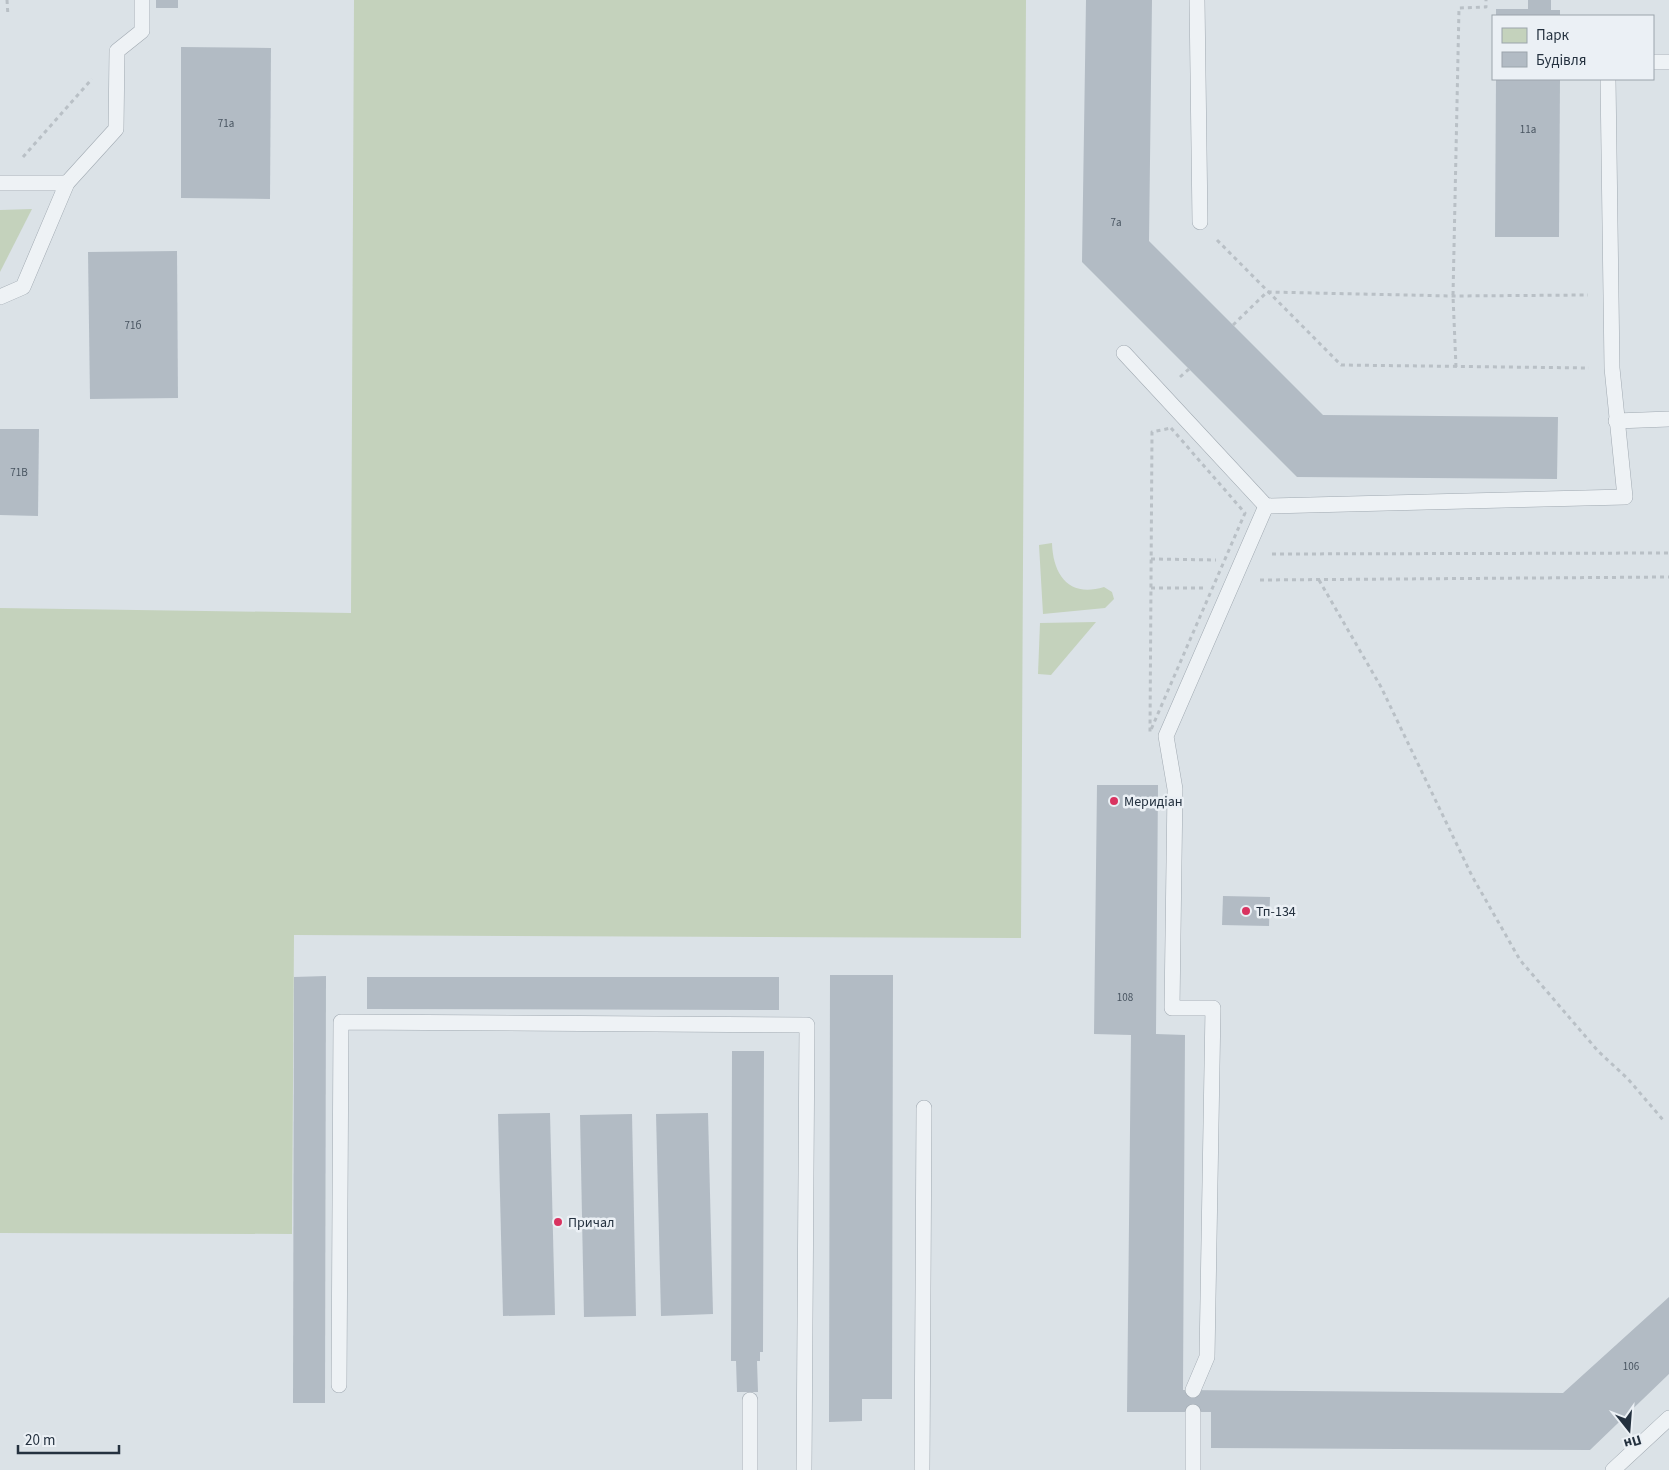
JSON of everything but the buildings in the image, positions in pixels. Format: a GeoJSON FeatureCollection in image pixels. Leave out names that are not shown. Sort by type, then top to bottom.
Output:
{"type":"FeatureCollection","features":[{"type":"Feature","properties":{"kind":"lane"},"geometry":{"type":"LineString","coordinates":[[0,298],[23,287],[68,183],[116,129],[117,51],[142,31],[142,0]]}},
{"type":"Feature","properties":{"kind":"lane"},"geometry":{"type":"LineString","coordinates":[[1197,0],[1200,222]]}},
{"type":"Feature","properties":{"kind":"lane"},"geometry":{"type":"LineString","coordinates":[[1654,62],[1669,62]]}},
{"type":"Feature","properties":{"kind":"lane"},"geometry":{"type":"LineString","coordinates":[[1124,353],[1266,506],[1625,497],[1612,368],[1608,80]]}},
{"type":"Feature","properties":{"kind":"lane"},"geometry":{"type":"LineString","coordinates":[[0,183],[68,183]]}},
{"type":"Feature","properties":{"kind":"lane"},"geometry":{"type":"LineString","coordinates":[[1616,421],[1669,419]]}},
{"type":"Feature","properties":{"kind":"lane"},"geometry":{"type":"LineString","coordinates":[[1193,1390],[1207,1357],[1213,1008],[1172,1008],[1175,789],[1166,736],[1232,580],[1266,506]]}},
{"type":"Feature","properties":{"kind":"lane"},"geometry":{"type":"LineString","coordinates":[[339,1385],[341,1022],[807,1025],[804,1470]]}},
{"type":"Feature","properties":{"kind":"lane"},"geometry":{"type":"LineString","coordinates":[[922,1470],[924,1108]]}},
{"type":"Feature","properties":{"kind":"lane"},"geometry":{"type":"LineString","coordinates":[[750,1400],[750,1470]]}},
{"type":"Feature","properties":{"kind":"lane"},"geometry":{"type":"LineString","coordinates":[[1193,1412],[1193,1470]]}},
{"type":"Feature","properties":{"kind":"lane"},"geometry":{"type":"LineString","coordinates":[[1614,1470],[1669,1418]]}},
{"type":"Feature","properties":{"kind":"path"},"geometry":{"type":"LineString","coordinates":[[7,0],[8,16]]}},
{"type":"Feature","properties":{"kind":"path"},"geometry":{"type":"LineString","coordinates":[[1456,367],[1454,296],[1459,8],[1486,7],[1486,0]]}},
{"type":"Feature","properties":{"kind":"path"},"geometry":{"type":"LineString","coordinates":[[0,183],[117,51]]}},
{"type":"Feature","properties":{"kind":"path"},"geometry":{"type":"LineString","coordinates":[[1200,222],[1267,292],[1342,365],[1612,368]]}},
{"type":"Feature","properties":{"kind":"path"},"geometry":{"type":"LineString","coordinates":[[1232,325],[1267,292],[1454,296],[1611,295]]}},
{"type":"Feature","properties":{"kind":"path"},"geometry":{"type":"LineString","coordinates":[[1171,428],[1245,513],[1224,561],[1150,732],[1152,432],[1171,428]]}},
{"type":"Feature","properties":{"kind":"path"},"geometry":{"type":"LineString","coordinates":[[1245,554],[1669,553]]}},
{"type":"Feature","properties":{"kind":"path"},"geometry":{"type":"LineString","coordinates":[[1151,560],[1224,561]]}},
{"type":"Feature","properties":{"kind":"path"},"geometry":{"type":"LineString","coordinates":[[1232,580],[1669,578]]}},
{"type":"Feature","properties":{"kind":"path"},"geometry":{"type":"LineString","coordinates":[[1319,580],[1381,687],[1467,867],[1520,960],[1598,1052],[1628,1079],[1664,1121]]}},
{"type":"Feature","properties":{"kind":"path"},"geometry":{"type":"LineString","coordinates":[[1151,588],[1213,588]]}},
{"type":"Feature","properties":{"kind":"green space"},"geometry":{"type":"Polygon","coordinates":[[[354,0],[1026,0],[1021,938],[294,935],[292,1234],[0,1233],[0,608],[351,613],[354,0]]]}},
{"type":"Feature","properties":{"kind":"green space"},"geometry":{"type":"Polygon","coordinates":[[[32,209],[0,272],[0,210],[32,209]]]}},
{"type":"Feature","properties":{"kind":"green space"},"geometry":{"type":"Polygon","coordinates":[[[1052,543],[1056,565],[1065,581],[1081,589],[1092,590],[1104,587],[1112,592],[1114,599],[1105,608],[1043,614],[1039,545],[1052,543]]]}},
{"type":"Feature","properties":{"kind":"green space"},"geometry":{"type":"Polygon","coordinates":[[[1096,622],[1051,675],[1038,674],[1040,623],[1096,622]]]}},
{"type":"Feature","properties":{"kind":"place","name":"Меридіан"},"geometry":{"type":"Point","coordinates":[1114,801]}},
{"type":"Feature","properties":{"kind":"place","name":"Тп-134"},"geometry":{"type":"Point","coordinates":[1246,911]}},
{"type":"Feature","properties":{"kind":"place","name":"Причал"},"geometry":{"type":"Point","coordinates":[558,1222]}}]}
